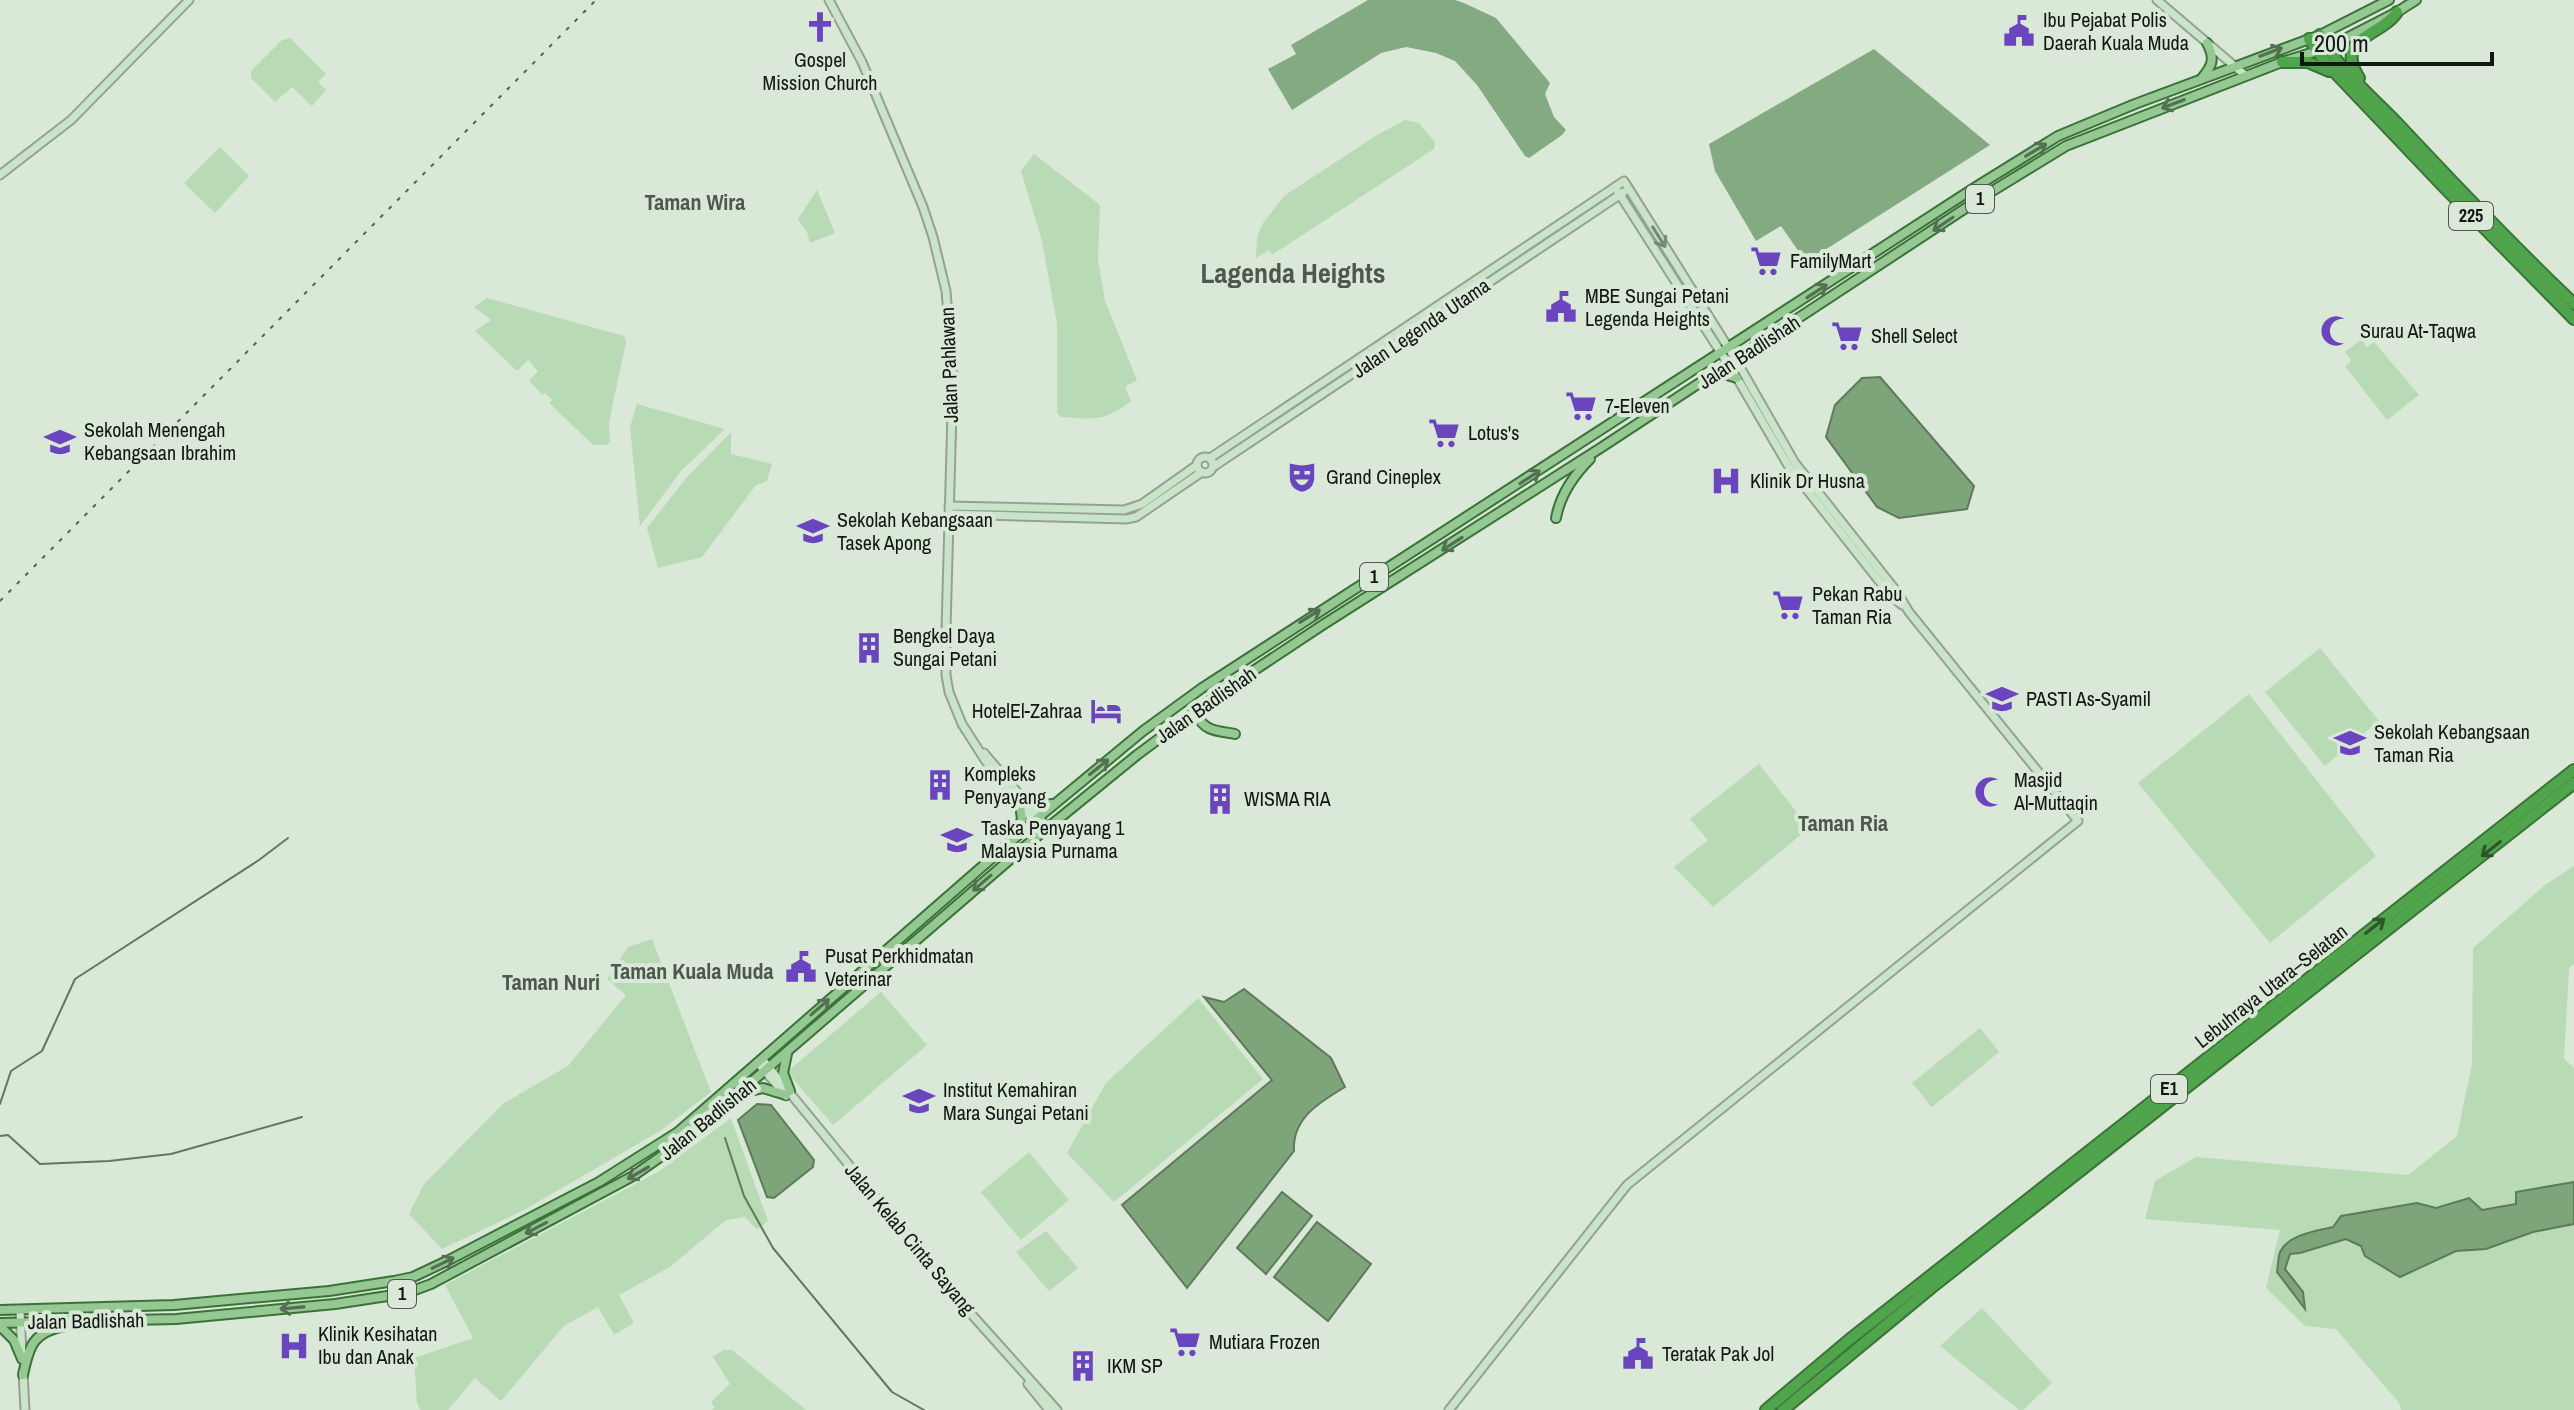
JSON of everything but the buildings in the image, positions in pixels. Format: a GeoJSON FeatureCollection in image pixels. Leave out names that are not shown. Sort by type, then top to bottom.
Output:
{"type":"FeatureCollection","features":[{"type":"Feature","properties":{"kind":"highway"},"geometry":{"type":"LineString","coordinates":[[2372,105],[2355,71],[2353,52],[2361,40],[2394,18],[2397,12]]}},
{"type":"Feature","properties":{"kind":"highway","name":"225"},"geometry":{"type":"LineString","coordinates":[[2320,35],[2321,49]]}},
{"type":"Feature","properties":{"kind":"highway","name":"225"},"geometry":{"type":"LineString","coordinates":[[2309,39],[2454,198],[2574,319]]}},
{"type":"Feature","properties":{"kind":"highway"},"geometry":{"type":"LineString","coordinates":[[2282,62],[2308,62],[2322,67],[2372,105]]}},
{"type":"Feature","properties":{"kind":"highway","name":"225"},"geometry":{"type":"LineString","coordinates":[[2372,105],[2574,304]]}},
{"type":"Feature","properties":{"kind":"highway","name":"Lebuhraya Utara–Selatan"},"geometry":{"type":"LineString","coordinates":[[1766,1410],[1860,1332],[2574,770]]}},
{"type":"Feature","properties":{"kind":"highway","name":"Lebuhraya Utara–Selatan"},"geometry":{"type":"LineString","coordinates":[[1783,1410],[1932,1287],[2574,783]]}},
{"type":"Feature","properties":{"kind":"main road","name":"Jalan Badlishah"},"geometry":{"type":"LineString","coordinates":[[0,1310],[174,1305],[329,1291],[394,1281],[421,1273],[602,1187],[671,1138],[1036,819],[1143,731],[1240,662],[2058,136],[2320,35],[2389,0]]}},
{"type":"Feature","properties":{"kind":"main road","name":"Jalan Badlishah"},"geometry":{"type":"LineString","coordinates":[[0,1324],[176,1319],[335,1304],[407,1293],[431,1284],[669,1152],[1044,830],[1155,740],[1223,691],[1732,363],[1981,198],[2066,146],[2321,49],[2416,0]]}},
{"type":"Feature","properties":{"kind":"main road"},"geometry":{"type":"LineString","coordinates":[[2202,78],[2212,64],[2212,53],[2207,43]]}},
{"type":"Feature","properties":{"kind":"main road"},"geometry":{"type":"LineString","coordinates":[[1717,372],[1737,378]]}},
{"type":"Feature","properties":{"kind":"main road"},"geometry":{"type":"LineString","coordinates":[[1556,518],[1568,487],[1599,449]]}},
{"type":"Feature","properties":{"kind":"main road"},"geometry":{"type":"LineString","coordinates":[[1223,691],[1200,712],[1199,719],[1201,724],[1212,730],[1235,734]]}},
{"type":"Feature","properties":{"kind":"main road"},"geometry":{"type":"LineString","coordinates":[[1014,839],[1022,819],[1023,803],[1043,806],[1057,802]]}},
{"type":"Feature","properties":{"kind":"main road"},"geometry":{"type":"LineString","coordinates":[[739,1094],[763,1088],[788,1093],[783,1073],[787,1053]]}},
{"type":"Feature","properties":{"kind":"main road"},"geometry":{"type":"LineString","coordinates":[[23,1375],[27,1357],[37,1337],[54,1328],[89,1322]]}},
{"type":"Feature","properties":{"kind":"main road"},"geometry":{"type":"LineString","coordinates":[[0,1324],[14,1340],[22,1359]]}},
{"type":"Feature","properties":{"kind":"street"},"geometry":{"type":"LineString","coordinates":[[0,175],[71,120],[189,0]]}},
{"type":"Feature","properties":{"kind":"street","name":"Jalan Pahlawan"},"geometry":{"type":"LineString","coordinates":[[829,0],[856,49],[923,207],[942,271],[953,351],[946,675],[953,707],[977,747],[1044,830]]}},
{"type":"Feature","properties":{"kind":"street"},"geometry":{"type":"LineString","coordinates":[[2157,0],[2246,76]]}},
{"type":"Feature","properties":{"kind":"street","name":"Jalan Legenda Utama"},"geometry":{"type":"LineString","coordinates":[[1212,463],[1626,184],[1725,351]]}},
{"type":"Feature","properties":{"kind":"street"},"geometry":{"type":"LineString","coordinates":[[1449,1410],[1627,1185],[2078,821],[1803,475],[1618,190]]}},
{"type":"Feature","properties":{"kind":"street"},"geometry":{"type":"LineString","coordinates":[[1732,363],[1737,378],[1797,478],[1891,596],[1909,612]]}},
{"type":"Feature","properties":{"kind":"street"},"geometry":{"type":"LineString","coordinates":[[1201,457],[1212,463],[1208,472],[1200,469],[1201,457]]}},
{"type":"Feature","properties":{"kind":"street"},"geometry":{"type":"LineString","coordinates":[[949,510],[1124,510],[1142,504],[1200,469]]}},
{"type":"Feature","properties":{"kind":"street","name":"Jalan Kelab Cinta Sayang"},"geometry":{"type":"LineString","coordinates":[[760,1061],[1010,1359],[1049,1410]]}},
{"type":"Feature","properties":{"kind":"street"},"geometry":{"type":"LineString","coordinates":[[20,1310],[25,1410]]}},
{"type":"Feature","properties":{"kind":"street","name":"Jalan Kelab Cinta Sayang"},"geometry":{"type":"LineString","coordinates":[[1010,1359],[1057,1410]]}},
{"type":"Feature","properties":{"kind":"shaded area"},"geometry":{"type":"Polygon","coordinates":[[[1368,0],[1455,0],[1496,18],[1550,83],[1545,94],[1554,117],[1566,130],[1529,158],[1525,156],[1477,85],[1455,61],[1436,53],[1406,47],[1381,53],[1292,110],[1268,69],[1296,54],[1291,45],[1368,0]]]}},
{"type":"Feature","properties":{"kind":"shaded area"},"geometry":{"type":"Polygon","coordinates":[[[290,38],[326,74],[318,82],[326,90],[312,106],[292,87],[275,102],[251,78],[251,71],[282,40],[290,38]]]}},
{"type":"Feature","properties":{"kind":"shaded area"},"geometry":{"type":"Polygon","coordinates":[[[1874,49],[1990,145],[1806,262],[1781,226],[1756,241],[1715,171],[1709,144],[1874,49]]]}},
{"type":"Feature","properties":{"kind":"shaded area"},"geometry":{"type":"Polygon","coordinates":[[[1405,120],[1419,123],[1435,142],[1434,149],[1272,255],[1269,250],[1256,258],[1257,237],[1263,223],[1284,196],[1405,120]]]}},
{"type":"Feature","properties":{"kind":"shaded area"},"geometry":{"type":"Polygon","coordinates":[[[220,147],[249,176],[215,213],[184,183],[220,147]]]}},
{"type":"Feature","properties":{"kind":"shaded area"},"geometry":{"type":"Polygon","coordinates":[[[1034,154],[1100,205],[1098,260],[1105,301],[1137,380],[1125,387],[1131,401],[1105,416],[1072,418],[1061,417],[1057,413],[1057,324],[1042,241],[1021,171],[1034,154]]]}},
{"type":"Feature","properties":{"kind":"shaded area"},"geometry":{"type":"Polygon","coordinates":[[[817,190],[835,233],[810,243],[798,219],[817,190]]]}},
{"type":"Feature","properties":{"kind":"shaded area"},"geometry":{"type":"Polygon","coordinates":[[[487,298],[624,336],[626,342],[609,422],[610,442],[593,445],[549,403],[552,400],[545,393],[542,395],[529,381],[538,371],[528,360],[517,371],[475,331],[491,320],[474,307],[487,298]]]}},
{"type":"Feature","properties":{"kind":"shaded area"},"geometry":{"type":"Polygon","coordinates":[[[2362,339],[2367,347],[2374,342],[2419,395],[2387,420],[2345,366],[2351,361],[2345,352],[2362,339]]]}},
{"type":"Feature","properties":{"kind":"shaded area"},"geometry":{"type":"Polygon","coordinates":[[[1880,377],[1974,486],[1967,509],[1899,518],[1877,507],[1826,437],[1835,405],[1862,378],[1880,377]]]}},
{"type":"Feature","properties":{"kind":"shaded area"},"geometry":{"type":"Polygon","coordinates":[[[637,404],[725,429],[681,471],[640,526],[630,427],[637,404]]]}},
{"type":"Feature","properties":{"kind":"shaded area"},"geometry":{"type":"Polygon","coordinates":[[[731,432],[731,454],[772,464],[767,481],[756,485],[702,557],[658,568],[647,528],[687,477],[731,432]]]}},
{"type":"Feature","properties":{"kind":"shaded area"},"geometry":{"type":"Polygon","coordinates":[[[2320,648],[2379,721],[2325,766],[2265,692],[2320,648]]]}},
{"type":"Feature","properties":{"kind":"shaded area"},"geometry":{"type":"Polygon","coordinates":[[[2249,694],[2376,856],[2270,943],[2138,783],[2249,694]]]}},
{"type":"Feature","properties":{"kind":"shaded area"},"geometry":{"type":"Polygon","coordinates":[[[1759,764],[1809,828],[1713,907],[1674,867],[1708,840],[1690,819],[1759,764]]]}},
{"type":"Feature","properties":{"kind":"shaded area"},"geometry":{"type":"Polygon","coordinates":[[[2574,866],[2574,964],[2569,968],[2564,1059],[2574,1068],[2574,1410],[2401,1410],[2399,1403],[2336,1329],[2305,1326],[2266,1288],[2280,1230],[2145,1219],[2155,1181],[2196,1157],[2408,1175],[2457,1136],[2472,1064],[2473,948],[2545,885],[2574,866]]]}},
{"type":"Feature","properties":{"kind":"shaded area"},"geometry":{"type":"Polygon","coordinates":[[[652,939],[711,1092],[660,1131],[524,1210],[442,1249],[409,1214],[424,1184],[504,1103],[568,1066],[626,995],[607,979],[628,947],[652,939]]]}},
{"type":"Feature","properties":{"kind":"shaded area"},"geometry":{"type":"Polygon","coordinates":[[[1244,989],[1331,1058],[1345,1087],[1309,1112],[1298,1129],[1294,1151],[1187,1288],[1122,1205],[1272,1080],[1204,997],[1224,1002],[1244,989]]]}},
{"type":"Feature","properties":{"kind":"shaded area"},"geometry":{"type":"Polygon","coordinates":[[[881,992],[927,1045],[833,1125],[787,1072],[881,992]]]}},
{"type":"Feature","properties":{"kind":"shaded area"},"geometry":{"type":"Polygon","coordinates":[[[1198,998],[1263,1079],[1114,1202],[1067,1153],[1106,1083],[1198,998]]]}},
{"type":"Feature","properties":{"kind":"shaded area"},"geometry":{"type":"Polygon","coordinates":[[[1980,1028],[1999,1052],[1932,1107],[1912,1083],[1980,1028]]]}},
{"type":"Feature","properties":{"kind":"shaded area"},"geometry":{"type":"Polygon","coordinates":[[[757,1104],[771,1105],[814,1160],[813,1167],[774,1198],[767,1197],[738,1120],[757,1104]]]}},
{"type":"Feature","properties":{"kind":"shaded area"},"geometry":{"type":"Polygon","coordinates":[[[731,1118],[768,1221],[757,1230],[745,1217],[726,1220],[671,1266],[619,1295],[634,1323],[614,1335],[598,1307],[564,1326],[501,1401],[475,1378],[448,1410],[421,1410],[417,1404],[414,1358],[473,1338],[445,1285],[658,1172],[731,1118]]]}},
{"type":"Feature","properties":{"kind":"shaded area"},"geometry":{"type":"Polygon","coordinates":[[[1029,1152],[1069,1200],[1021,1240],[981,1192],[1029,1152]]]}},
{"type":"Feature","properties":{"kind":"shaded area"},"geometry":{"type":"Polygon","coordinates":[[[2574,1182],[2574,1224],[2533,1232],[2486,1249],[2456,1251],[2400,1277],[2365,1256],[2361,1246],[2346,1239],[2290,1254],[2285,1269],[2303,1292],[2305,1309],[2277,1272],[2284,1246],[2304,1234],[2333,1227],[2341,1216],[2417,1203],[2436,1208],[2469,1198],[2482,1210],[2516,1204],[2516,1192],[2574,1182]]]}},
{"type":"Feature","properties":{"kind":"shaded area"},"geometry":{"type":"Polygon","coordinates":[[[1282,1192],[1312,1216],[1266,1274],[1237,1248],[1282,1192]]]}},
{"type":"Feature","properties":{"kind":"shaded area"},"geometry":{"type":"Polygon","coordinates":[[[1317,1222],[1371,1264],[1328,1321],[1274,1277],[1317,1222]]]}},
{"type":"Feature","properties":{"kind":"shaded area"},"geometry":{"type":"Polygon","coordinates":[[[1046,1231],[1078,1268],[1049,1291],[1016,1252],[1046,1231]]]}},
{"type":"Feature","properties":{"kind":"shaded area"},"geometry":{"type":"Polygon","coordinates":[[[1982,1308],[2052,1383],[2023,1410],[2019,1410],[1940,1346],[1982,1308]]]}},
{"type":"Feature","properties":{"kind":"shaded area"},"geometry":{"type":"Polygon","coordinates":[[[723,1350],[732,1350],[806,1410],[712,1410],[715,1408],[711,1402],[730,1384],[713,1357],[723,1350]]]}},
{"type":"Feature","properties":{"kind":"waterway"},"geometry":{"type":"LineString","coordinates":[[0,1104],[11,1071],[42,1051],[75,979],[288,838]]}},
{"type":"Feature","properties":{"kind":"waterway"},"geometry":{"type":"LineString","coordinates":[[0,1136],[8,1135],[40,1164],[109,1161],[171,1154],[302,1117]]}},
{"type":"Feature","properties":{"kind":"waterway"},"geometry":{"type":"LineString","coordinates":[[725,1138],[744,1196],[773,1248],[892,1392],[924,1410]]}},
{"type":"Feature","properties":{"kind":"railway"},"geometry":{"type":"LineString","coordinates":[[0,601],[596,0]]}},
{"type":"Feature","properties":{"kind":"place","name":"Gospel Mission Church"},"geometry":{"type":"Point","coordinates":[820,27]}},
{"type":"Feature","properties":{"kind":"place","name":"Ibu Pejabat Polis Daerah Kuala Muda"},"geometry":{"type":"Point","coordinates":[2019,31]}},
{"type":"Feature","properties":{"kind":"place","name":"FamilyMart"},"geometry":{"type":"Point","coordinates":[1766,261]}},
{"type":"Feature","properties":{"kind":"place","name":"MBE Sungai Petani Legenda Heights"},"geometry":{"type":"Point","coordinates":[1561,307]}},
{"type":"Feature","properties":{"kind":"place","name":"Surau At-Taqwa"},"geometry":{"type":"Point","coordinates":[2336,331]}},
{"type":"Feature","properties":{"kind":"place","name":"Shell Select"},"geometry":{"type":"Point","coordinates":[1847,336]}},
{"type":"Feature","properties":{"kind":"place","name":"7-Eleven"},"geometry":{"type":"Point","coordinates":[1581,406]}},
{"type":"Feature","properties":{"kind":"place","name":"Lotus's"},"geometry":{"type":"Point","coordinates":[1444,433]}},
{"type":"Feature","properties":{"kind":"place","name":"Sekolah Menengah Kebangsaan Ibrahim"},"geometry":{"type":"Point","coordinates":[60,442]}},
{"type":"Feature","properties":{"kind":"place","name":"Grand Cineplex"},"geometry":{"type":"Point","coordinates":[1302,477]}},
{"type":"Feature","properties":{"kind":"place","name":"Klinik Dr Husna"},"geometry":{"type":"Point","coordinates":[1726,481]}},
{"type":"Feature","properties":{"kind":"place","name":"Sekolah Kebangsaan Tasek Apong"},"geometry":{"type":"Point","coordinates":[813,531]}},
{"type":"Feature","properties":{"kind":"place","name":"Pekan Rabu Taman Ria"},"geometry":{"type":"Point","coordinates":[1788,605]}},
{"type":"Feature","properties":{"kind":"place","name":"Bengkel Daya Sungai Petani"},"geometry":{"type":"Point","coordinates":[869,648]}},
{"type":"Feature","properties":{"kind":"place","name":"PASTI As-Syamil"},"geometry":{"type":"Point","coordinates":[2002,699]}},
{"type":"Feature","properties":{"kind":"place","name":"HotelEl-Zahraa"},"geometry":{"type":"Point","coordinates":[1106,711]}},
{"type":"Feature","properties":{"kind":"place","name":"Sekolah Kebangsaan Taman Ria"},"geometry":{"type":"Point","coordinates":[2350,743]}},
{"type":"Feature","properties":{"kind":"place","name":"Kompleks Penyayang"},"geometry":{"type":"Point","coordinates":[940,785]}},
{"type":"Feature","properties":{"kind":"place","name":"Masjid Al-Muttaqin"},"geometry":{"type":"Point","coordinates":[1990,792]}},
{"type":"Feature","properties":{"kind":"place","name":"WISMA RIA"},"geometry":{"type":"Point","coordinates":[1220,799]}},
{"type":"Feature","properties":{"kind":"place","name":"Taska Penyayang 1 Malaysia Purnama"},"geometry":{"type":"Point","coordinates":[957,840]}},
{"type":"Feature","properties":{"kind":"place","name":"Pusat Perkhidmatan Veterinar"},"geometry":{"type":"Point","coordinates":[801,967]}},
{"type":"Feature","properties":{"kind":"place","name":"Institut Kemahiran Mara Sungai Petani"},"geometry":{"type":"Point","coordinates":[919,1101]}},
{"type":"Feature","properties":{"kind":"place","name":"Mutiara Frozen"},"geometry":{"type":"Point","coordinates":[1185,1342]}},
{"type":"Feature","properties":{"kind":"place","name":"Klinik Kesihatan Ibu dan Anak"},"geometry":{"type":"Point","coordinates":[294,1346]}},
{"type":"Feature","properties":{"kind":"place","name":"Teratak Pak Jol"},"geometry":{"type":"Point","coordinates":[1638,1354]}},
{"type":"Feature","properties":{"kind":"place","name":"IKM SP"},"geometry":{"type":"Point","coordinates":[1083,1366]}},
{"type":"Feature","properties":{"kind":"district","name":"Taman Wira"},"geometry":{"type":"Point","coordinates":[695,202]}},
{"type":"Feature","properties":{"kind":"district","name":"Lagenda Heights"},"geometry":{"type":"Point","coordinates":[1293,273]}},
{"type":"Feature","properties":{"kind":"district","name":"Taman Ria"},"geometry":{"type":"Point","coordinates":[1843,823]}},
{"type":"Feature","properties":{"kind":"district","name":"Taman Kuala Muda"},"geometry":{"type":"Point","coordinates":[692,971]}},
{"type":"Feature","properties":{"kind":"district","name":"Taman Nuri"},"geometry":{"type":"Point","coordinates":[551,982]}}]}
